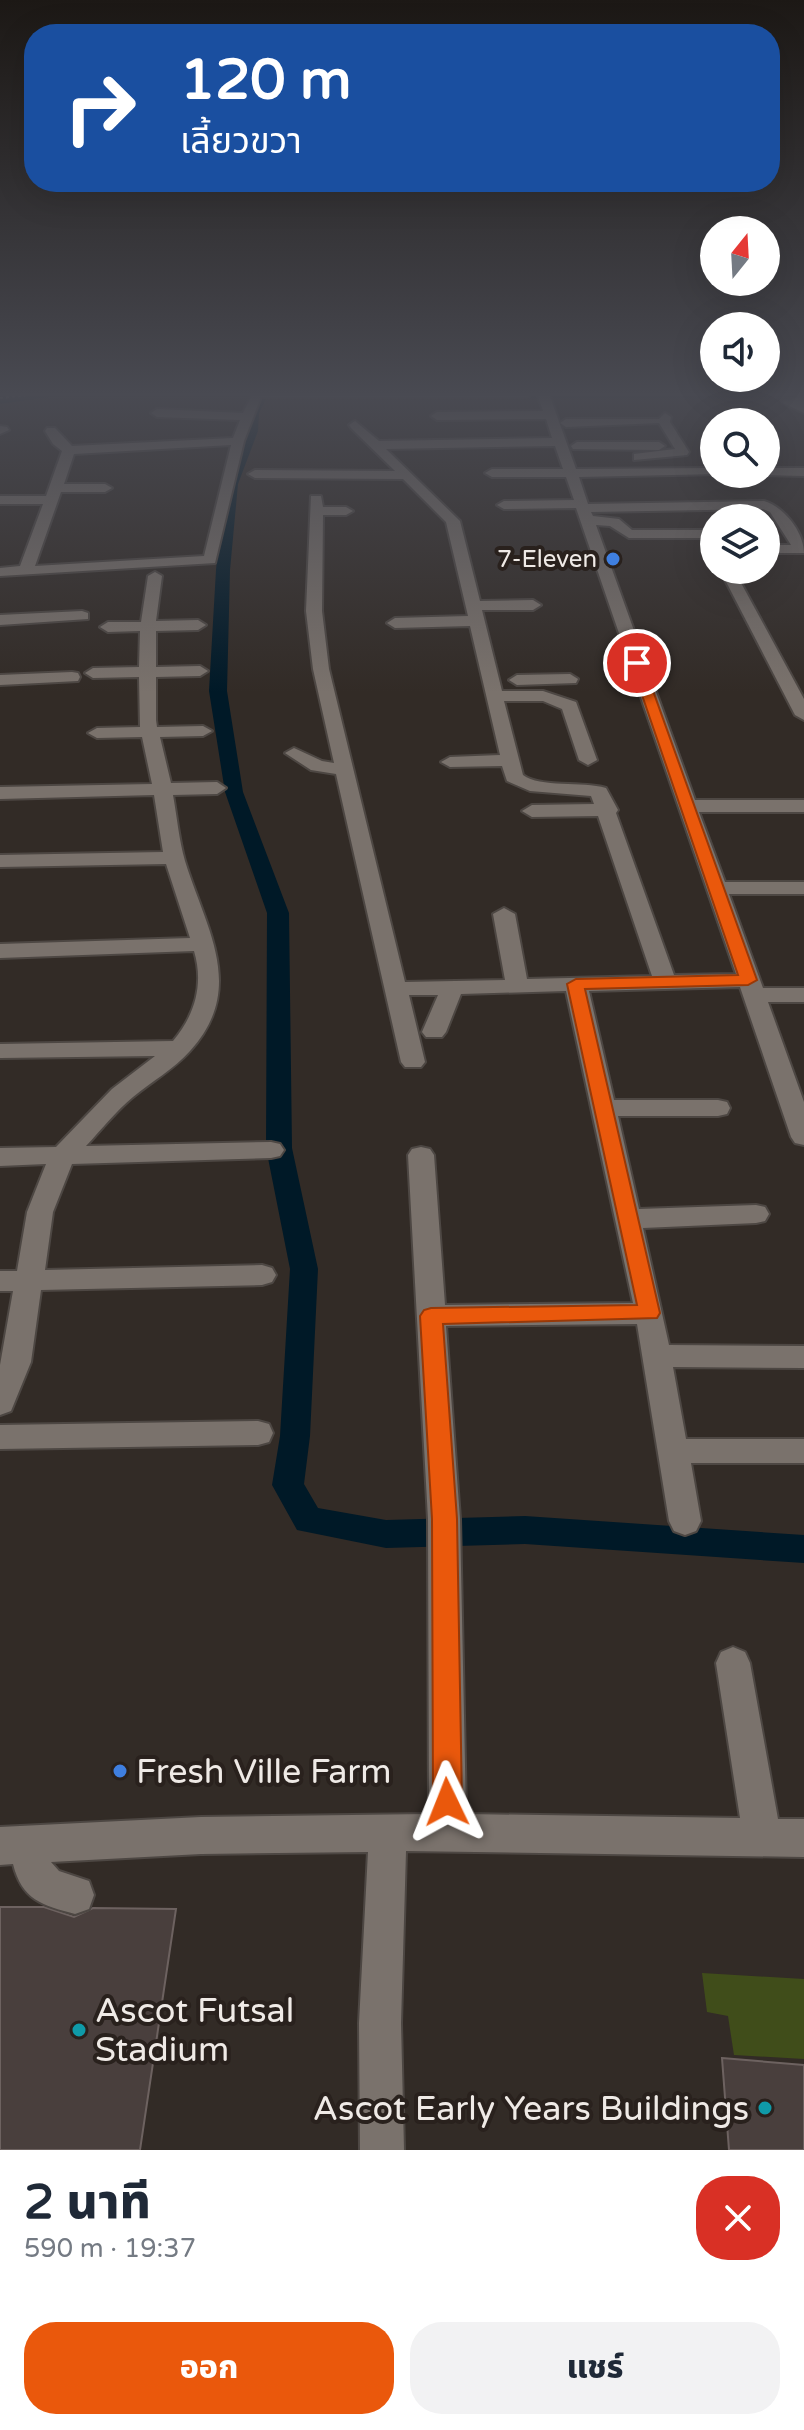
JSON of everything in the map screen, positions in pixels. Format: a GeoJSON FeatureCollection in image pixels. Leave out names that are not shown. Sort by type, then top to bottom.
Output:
{"type":"FeatureCollection","features":[{"type":"Feature","properties":{"kind":"street"},"geometry":{"type":"LineString","coordinates":[[0,500],[77,491]]}},
{"type":"Feature","properties":{"kind":"street"},"geometry":{"type":"LineString","coordinates":[[0,572],[210,560],[226,491]]}},
{"type":"Feature","properties":{"kind":"street"},"geometry":{"type":"LineString","coordinates":[[423,491],[453,521],[514,777],[520,784],[595,789],[599,792],[608,810],[665,981]]}},
{"type":"Feature","properties":{"kind":"street"},"geometry":{"type":"LineString","coordinates":[[558,491],[582,498],[708,504]]}},
{"type":"Feature","properties":{"kind":"street"},"geometry":{"type":"LineString","coordinates":[[580,491],[611,548],[688,806],[804,1137]]}},
{"type":"Feature","properties":{"kind":"street"},"geometry":{"type":"LineString","coordinates":[[504,505],[582,498],[615,491]]}},
{"type":"Feature","properties":{"kind":"street"},"geometry":{"type":"LineString","coordinates":[[721,491],[728,504]]}},
{"type":"Feature","properties":{"kind":"street"},"geometry":{"type":"LineString","coordinates":[[25,589],[28,570],[54,494]]}},
{"type":"Feature","properties":{"kind":"street"},"geometry":{"type":"LineString","coordinates":[[582,498],[624,533],[700,534]]}},
{"type":"Feature","properties":{"kind":"street"},"geometry":{"type":"LineString","coordinates":[[346,511],[316,505],[314,611],[321,669],[413,1062]]}},
{"type":"Feature","properties":{"kind":"street"},"geometry":{"type":"LineString","coordinates":[[780,516],[802,549]]}},
{"type":"Feature","properties":{"kind":"street"},"geometry":{"type":"LineString","coordinates":[[780,533],[792,533]]}},
{"type":"Feature","properties":{"kind":"street"},"geometry":{"type":"LineString","coordinates":[[611,548],[700,550]]}},
{"type":"Feature","properties":{"kind":"street"},"geometry":{"type":"LineString","coordinates":[[780,549],[802,549]]}},
{"type":"Feature","properties":{"kind":"street"},"geometry":{"type":"LineString","coordinates":[[0,1403],[16,1362],[14,1280],[48,1186],[63,1155],[112,1101],[180,1048],[198,1026],[206,1006],[210,981],[202,944],[174,858],[163,790],[149,733],[148,625],[155,576]]}},
{"type":"Feature","properties":{"kind":"street"},"geometry":{"type":"LineString","coordinates":[[734,584],[804,715]]}},
{"type":"Feature","properties":{"kind":"street"},"geometry":{"type":"LineString","coordinates":[[395,623],[533,605]]}},
{"type":"Feature","properties":{"kind":"street"},"geometry":{"type":"LineString","coordinates":[[0,620],[82,616]]}},
{"type":"Feature","properties":{"kind":"street"},"geometry":{"type":"LineString","coordinates":[[108,627],[198,625]]}},
{"type":"Feature","properties":{"kind":"street"},"geometry":{"type":"LineString","coordinates":[[93,673],[200,671]]}},
{"type":"Feature","properties":{"kind":"street"},"geometry":{"type":"LineString","coordinates":[[0,680],[72,677]]}},
{"type":"Feature","properties":{"kind":"street"},"geometry":{"type":"LineString","coordinates":[[492,688],[570,679]]}},
{"type":"Feature","properties":{"kind":"street"},"geometry":{"type":"LineString","coordinates":[[492,688],[566,702],[588,760]]}},
{"type":"Feature","properties":{"kind":"street"},"geometry":{"type":"LineString","coordinates":[[97,733],[203,731]]}},
{"type":"Feature","properties":{"kind":"street"},"geometry":{"type":"LineString","coordinates":[[294,753],[317,766],[345,770]]}},
{"type":"Feature","properties":{"kind":"street"},"geometry":{"type":"LineString","coordinates":[[450,762],[510,760]]}},
{"type":"Feature","properties":{"kind":"street"},"geometry":{"type":"LineString","coordinates":[[0,793],[217,788]]}},
{"type":"Feature","properties":{"kind":"street"},"geometry":{"type":"LineString","coordinates":[[688,806],[804,806]]}},
{"type":"Feature","properties":{"kind":"street"},"geometry":{"type":"LineString","coordinates":[[532,811],[608,810]]}},
{"type":"Feature","properties":{"kind":"street"},"geometry":{"type":"LineString","coordinates":[[0,861],[174,858]]}},
{"type":"Feature","properties":{"kind":"street"},"geometry":{"type":"LineString","coordinates":[[716,888],[804,888]]}},
{"type":"Feature","properties":{"kind":"street"},"geometry":{"type":"LineString","coordinates":[[504,914],[517,986]]}},
{"type":"Feature","properties":{"kind":"street"},"geometry":{"type":"LineString","coordinates":[[0,951],[202,944]]}},
{"type":"Feature","properties":{"kind":"street"},"geometry":{"type":"LineString","coordinates":[[398,989],[665,981],[751,987],[804,995]]}},
{"type":"Feature","properties":{"kind":"street"},"geometry":{"type":"LineString","coordinates":[[576,984],[630,1219],[685,1521]]}},
{"type":"Feature","properties":{"kind":"street"},"geometry":{"type":"LineString","coordinates":[[434,1032],[452,988]]}},
{"type":"Feature","properties":{"kind":"street"},"geometry":{"type":"LineString","coordinates":[[0,1051],[180,1048]]}},
{"type":"Feature","properties":{"kind":"street"},"geometry":{"type":"LineString","coordinates":[[605,1108],[718,1108]]}},
{"type":"Feature","properties":{"kind":"street"},"geometry":{"type":"LineString","coordinates":[[0,1157],[271,1150]]}},
{"type":"Feature","properties":{"kind":"street"},"geometry":{"type":"LineString","coordinates":[[421,1155],[444,1519],[448,1833]]}},
{"type":"Feature","properties":{"kind":"street"},"geometry":{"type":"LineString","coordinates":[[630,1219],[756,1214]]}},
{"type":"Feature","properties":{"kind":"street"},"geometry":{"type":"LineString","coordinates":[[14,1280],[262,1275]]}},
{"type":"Feature","properties":{"kind":"street"},"geometry":{"type":"LineString","coordinates":[[431,1316],[649,1313]]}},
{"type":"Feature","properties":{"kind":"street"},"geometry":{"type":"LineString","coordinates":[[657,1356],[804,1357]]}},
{"type":"Feature","properties":{"kind":"street"},"geometry":{"type":"LineString","coordinates":[[0,1437],[258,1433]]}},
{"type":"Feature","properties":{"kind":"street"},"geometry":{"type":"LineString","coordinates":[[674,1451],[804,1451]]}},
{"type":"Feature","properties":{"kind":"street"},"geometry":{"type":"LineString","coordinates":[[733,1663],[762,1837]]}},
{"type":"Feature","properties":{"kind":"street"},"geometry":{"type":"LineString","coordinates":[[16,1845],[164,1838],[448,1833],[804,1838]]}},
{"type":"Feature","properties":{"kind":"street"},"geometry":{"type":"LineString","coordinates":[[382,2150],[380,2023],[388,1834]]}},
{"type":"Feature","properties":{"kind":"street"},"geometry":{"type":"LineString","coordinates":[[16,1845],[30,1860],[35,1878],[47,1887],[75,1895]]}},
{"type":"Feature","properties":{"kind":"green space"},"geometry":{"type":"Polygon","coordinates":[[[702,1973],[804,1979],[804,2059],[734,2055],[728,2016],[707,2012],[702,1973]]]}},
{"type":"Feature","properties":{"kind":"building","name":"Ascot Futsal Stadium"},"geometry":{"type":"Polygon","coordinates":[[[0,1907],[44,1907],[74,1917],[93,1908],[176,1909],[140,2150],[0,2150],[0,1907]]]}},
{"type":"Feature","properties":{"kind":"building","name":"Ascot Early Years Buildings"},"geometry":{"type":"Polygon","coordinates":[[[722,2058],[804,2065],[804,2150],[729,2150],[722,2058]]]}},
{"type":"Feature","properties":{"kind":"waterway"},"geometry":{"type":"LineString","coordinates":[[230,491],[223,570],[218,691],[234,792],[278,913],[279,1148],[304,1269],[295,1436],[288,1485],[308,1520],[386,1534],[525,1530],[804,1549]]}},
{"type":"Feature","properties":{"kind":"place","name":"7-Eleven"},"geometry":{"type":"Point","coordinates":[613,559]}},
{"type":"Feature","properties":{"kind":"place","name":"Fresh Ville Farm"},"geometry":{"type":"Point","coordinates":[120,1771]}},
{"type":"Feature","properties":{"kind":"place","name":"Ascot Futsal Stadium"},"geometry":{"type":"Point","coordinates":[79,2030]}},
{"type":"Feature","properties":{"kind":"place","name":"Ascot Early Years Buildings"},"geometry":{"type":"Point","coordinates":[765,2108]}},
{"type":"Feature","properties":{"kind":"route"},"geometry":{"type":"LineString","coordinates":[[447,1802],[444,1519],[431,1316],[649,1313],[576,984],[748,980],[637,663]]}}]}
